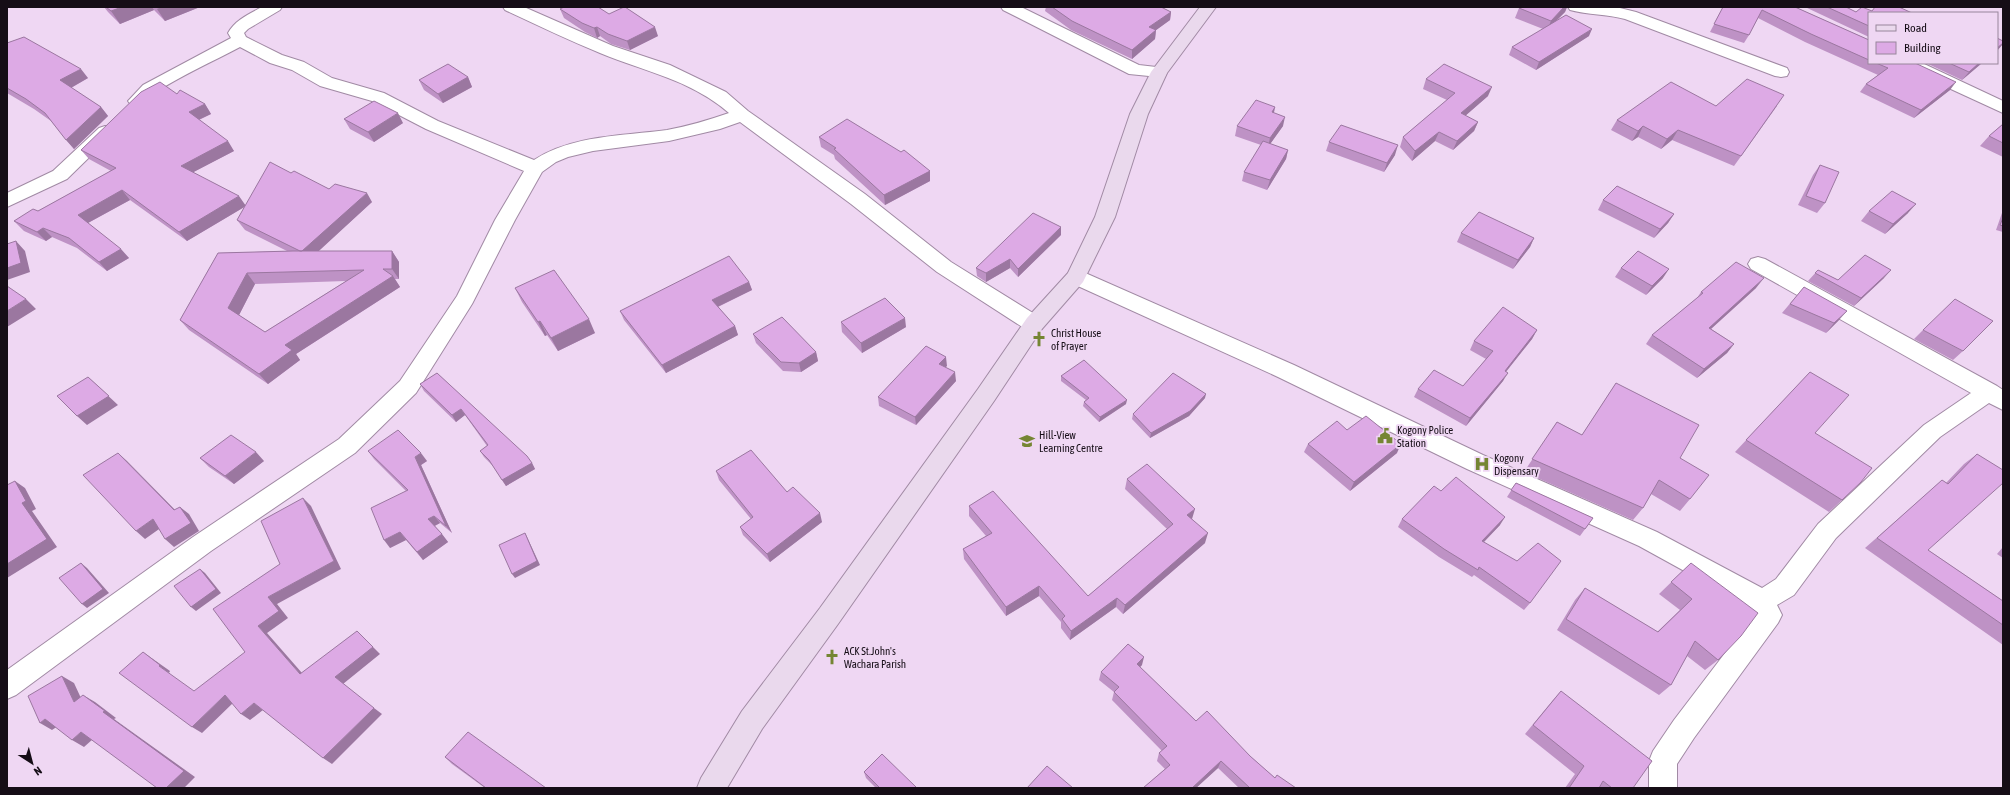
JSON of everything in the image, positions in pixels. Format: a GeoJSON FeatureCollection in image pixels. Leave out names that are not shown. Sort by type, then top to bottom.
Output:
{"type":"FeatureCollection","features":[{"type":"Feature","properties":{"kind":"main road"},"geometry":{"type":"LineString","coordinates":[[711,788],[752,720],[833,610],[986,395],[1034,324],[1076,277],[1105,218],[1139,114],[1159,72],[1208,7]]}},
{"type":"Feature","properties":{"kind":"street"},"geometry":{"type":"LineString","coordinates":[[274,7],[245,23],[237,30],[236,33],[240,40],[276,59],[298,66],[326,82],[378,97],[432,125],[535,168]]}},
{"type":"Feature","properties":{"kind":"street"},"geometry":{"type":"LineString","coordinates":[[511,7],[606,50],[664,69],[720,96],[742,115],[858,199],[944,267],[1034,324]]}},
{"type":"Feature","properties":{"kind":"street"},"geometry":{"type":"LineString","coordinates":[[1009,7],[1135,70],[1159,72]]}},
{"type":"Feature","properties":{"kind":"street"},"geometry":{"type":"LineString","coordinates":[[1576,7],[1609,10],[1630,15],[1781,72]]}},
{"type":"Feature","properties":{"kind":"street"},"geometry":{"type":"LineString","coordinates":[[7,201],[60,175],[149,89],[240,40]]}},
{"type":"Feature","properties":{"kind":"street"},"geometry":{"type":"LineString","coordinates":[[1911,64],[2003,108]]}},
{"type":"Feature","properties":{"kind":"street"},"geometry":{"type":"LineString","coordinates":[[7,686],[57,648],[196,549],[347,446],[408,387],[465,298],[505,220],[535,168],[550,158],[562,153],[593,145],[669,135],[714,125],[742,115]]}},
{"type":"Feature","properties":{"kind":"street"},"geometry":{"type":"LineString","coordinates":[[1758,264],[1996,397]]}},
{"type":"Feature","properties":{"kind":"street"},"geometry":{"type":"LineString","coordinates":[[1076,277],[1279,368],[1475,462],[1648,539],[1763,600],[1785,587],[1827,531],[1932,431],[1996,397]]}},
{"type":"Feature","properties":{"kind":"street"},"geometry":{"type":"LineString","coordinates":[[1662,788],[1663,761],[1684,729],[1769,615],[1758,598]]}},
{"type":"Feature","properties":{"kind":"building"},"geometry":{"type":"Polygon","coordinates":[[[106,7],[122,7],[111,11],[106,7]]]}},
{"type":"Feature","properties":{"kind":"building"},"geometry":{"type":"Polygon","coordinates":[[[564,7],[598,7],[609,14],[625,7],[655,27],[627,41],[608,34],[597,27],[594,28],[582,23],[560,9],[564,7]]]}},
{"type":"Feature","properties":{"kind":"building"},"geometry":{"type":"Polygon","coordinates":[[[1052,7],[1161,7],[1171,12],[1149,27],[1156,30],[1132,50],[1072,21],[1052,7]]]}},
{"type":"Feature","properties":{"kind":"building"},"geometry":{"type":"Polygon","coordinates":[[[1564,7],[1551,21],[1519,8],[1564,7]]]}},
{"type":"Feature","properties":{"kind":"building"},"geometry":{"type":"Polygon","coordinates":[[[1723,7],[1795,7],[1868,40],[1868,60],[1762,10],[1749,35],[1714,24],[1723,7]]]}},
{"type":"Feature","properties":{"kind":"building"},"geometry":{"type":"Polygon","coordinates":[[[1827,7],[1846,7],[1856,12],[1862,7],[1872,11],[1875,7],[1899,7],[1910,12],[1868,12],[1868,26],[1827,7]]]}},
{"type":"Feature","properties":{"kind":"building"},"geometry":{"type":"Polygon","coordinates":[[[1566,15],[1592,29],[1539,62],[1512,47],[1566,15]]]}},
{"type":"Feature","properties":{"kind":"building"},"geometry":{"type":"Polygon","coordinates":[[[24,37],[81,69],[60,80],[101,107],[66,140],[45,113],[26,99],[7,88],[7,43],[24,37]]]}},
{"type":"Feature","properties":{"kind":"building"},"geometry":{"type":"Polygon","coordinates":[[[1998,38],[2003,41],[2003,43],[1998,47],[1998,38]]]}},
{"type":"Feature","properties":{"kind":"building"},"geometry":{"type":"Polygon","coordinates":[[[448,64],[468,77],[438,94],[419,80],[448,64]]]}},
{"type":"Feature","properties":{"kind":"building"},"geometry":{"type":"Polygon","coordinates":[[[1444,64],[1492,87],[1461,113],[1478,122],[1457,141],[1439,132],[1415,151],[1403,137],[1455,93],[1426,79],[1444,64]]]}},
{"type":"Feature","properties":{"kind":"building"},"geometry":{"type":"Polygon","coordinates":[[[1878,64],[1917,64],[1956,82],[1921,110],[1866,84],[1888,68],[1878,64]]]}},
{"type":"Feature","properties":{"kind":"building"},"geometry":{"type":"Polygon","coordinates":[[[1951,64],[1978,64],[1969,72],[1951,64]]]}},
{"type":"Feature","properties":{"kind":"building"},"geometry":{"type":"Polygon","coordinates":[[[1747,79],[1784,95],[1741,156],[1678,130],[1667,139],[1643,126],[1638,131],[1617,120],[1671,82],[1716,106],[1747,79]]]}},
{"type":"Feature","properties":{"kind":"building"},"geometry":{"type":"Polygon","coordinates":[[[160,82],[177,94],[180,90],[205,104],[189,112],[228,141],[181,166],[239,196],[179,232],[122,190],[78,215],[121,249],[99,262],[69,238],[43,228],[37,232],[14,221],[33,209],[38,211],[116,168],[81,150],[141,92],[160,82]]]}},
{"type":"Feature","properties":{"kind":"building"},"geometry":{"type":"Polygon","coordinates":[[[1256,100],[1275,107],[1272,112],[1285,117],[1270,138],[1237,126],[1256,100]]]}},
{"type":"Feature","properties":{"kind":"building"},"geometry":{"type":"Polygon","coordinates":[[[374,101],[398,113],[368,132],[344,119],[374,101]]]}},
{"type":"Feature","properties":{"kind":"building"},"geometry":{"type":"Polygon","coordinates":[[[847,119],[901,152],[904,150],[930,171],[884,195],[834,149],[836,148],[819,137],[847,119]]]}},
{"type":"Feature","properties":{"kind":"building"},"geometry":{"type":"Polygon","coordinates":[[[2003,124],[2003,143],[1989,136],[2003,124]]]}},
{"type":"Feature","properties":{"kind":"building"},"geometry":{"type":"Polygon","coordinates":[[[1341,125],[1398,145],[1387,163],[1329,142],[1341,125]]]}},
{"type":"Feature","properties":{"kind":"building"},"geometry":{"type":"Polygon","coordinates":[[[1263,141],[1288,150],[1270,180],[1244,172],[1263,141]]]}},
{"type":"Feature","properties":{"kind":"building"},"geometry":{"type":"Polygon","coordinates":[[[270,162],[291,173],[294,171],[329,189],[335,184],[367,193],[302,251],[300,251],[237,220],[270,162]]]}},
{"type":"Feature","properties":{"kind":"building"},"geometry":{"type":"Polygon","coordinates":[[[1820,165],[1839,172],[1825,203],[1806,196],[1820,165]]]}},
{"type":"Feature","properties":{"kind":"building"},"geometry":{"type":"Polygon","coordinates":[[[1617,186],[1674,214],[1660,229],[1603,200],[1617,186]]]}},
{"type":"Feature","properties":{"kind":"building"},"geometry":{"type":"Polygon","coordinates":[[[1892,191],[1916,204],[1893,224],[1869,211],[1892,191]]]}},
{"type":"Feature","properties":{"kind":"building"},"geometry":{"type":"Polygon","coordinates":[[[1479,212],[1534,238],[1518,260],[1461,233],[1479,212]]]}},
{"type":"Feature","properties":{"kind":"building"},"geometry":{"type":"Polygon","coordinates":[[[1033,213],[1061,227],[1018,269],[1010,259],[986,273],[976,268],[1033,213]]]}},
{"type":"Feature","properties":{"kind":"building"},"geometry":{"type":"Polygon","coordinates":[[[2003,218],[2003,226],[2000,225],[2003,218]]]}},
{"type":"Feature","properties":{"kind":"building"},"geometry":{"type":"Polygon","coordinates":[[[16,241],[21,263],[7,268],[7,244],[16,241]]]}},
{"type":"Feature","properties":{"kind":"building"},"geometry":{"type":"Polygon","coordinates":[[[392,251],[392,269],[383,269],[393,276],[285,345],[292,350],[259,374],[180,320],[218,253],[392,251]],[[364,270],[247,273],[228,308],[265,332],[364,270]]]}},
{"type":"Feature","properties":{"kind":"building"},"geometry":{"type":"Polygon","coordinates":[[[1638,251],[1669,269],[1652,286],[1621,268],[1638,251]]]}},
{"type":"Feature","properties":{"kind":"building"},"geometry":{"type":"Polygon","coordinates":[[[1865,255],[1891,270],[1861,298],[1815,273],[1818,270],[1838,280],[1865,255]]]}},
{"type":"Feature","properties":{"kind":"building"},"geometry":{"type":"Polygon","coordinates":[[[729,256],[749,282],[712,300],[735,326],[662,365],[620,311],[729,256]]]}},
{"type":"Feature","properties":{"kind":"building"},"geometry":{"type":"Polygon","coordinates":[[[1736,262],[1764,278],[1709,328],[1734,344],[1704,369],[1652,335],[1703,293],[1701,292],[1736,262]]]}},
{"type":"Feature","properties":{"kind":"building"},"geometry":{"type":"Polygon","coordinates":[[[554,270],[589,319],[551,338],[540,321],[538,322],[515,288],[554,270]]]}},
{"type":"Feature","properties":{"kind":"building"},"geometry":{"type":"Polygon","coordinates":[[[7,286],[26,299],[7,311],[7,286]]]}},
{"type":"Feature","properties":{"kind":"building"},"geometry":{"type":"Polygon","coordinates":[[[1804,287],[1847,311],[1834,323],[1790,304],[1804,287]]]}},
{"type":"Feature","properties":{"kind":"building"},"geometry":{"type":"Polygon","coordinates":[[[885,298],[905,318],[861,343],[841,322],[885,298]]]}},
{"type":"Feature","properties":{"kind":"building"},"geometry":{"type":"Polygon","coordinates":[[[1955,299],[1993,321],[1963,351],[1923,330],[1955,299]]]}},
{"type":"Feature","properties":{"kind":"building"},"geometry":{"type":"Polygon","coordinates":[[[1503,307],[1537,330],[1505,371],[1508,373],[1470,418],[1418,389],[1434,370],[1463,386],[1493,351],[1474,341],[1503,307]]]}},
{"type":"Feature","properties":{"kind":"building"},"geometry":{"type":"Polygon","coordinates":[[[782,317],[816,352],[799,363],[781,362],[753,334],[782,317]]]}},
{"type":"Feature","properties":{"kind":"building"},"geometry":{"type":"Polygon","coordinates":[[[926,346],[946,357],[939,364],[955,372],[915,417],[878,397],[926,346]]]}},
{"type":"Feature","properties":{"kind":"building"},"geometry":{"type":"Polygon","coordinates":[[[1084,360],[1127,400],[1100,417],[1084,402],[1089,398],[1061,376],[1084,360]]]}},
{"type":"Feature","properties":{"kind":"building"},"geometry":{"type":"Polygon","coordinates":[[[1810,372],[1849,395],[1815,433],[1872,468],[1861,482],[1842,500],[1746,440],[1810,372]]]}},
{"type":"Feature","properties":{"kind":"building"},"geometry":{"type":"Polygon","coordinates":[[[437,373],[527,456],[532,463],[502,480],[489,460],[480,451],[488,445],[461,409],[452,415],[420,384],[437,373]]]}},
{"type":"Feature","properties":{"kind":"building"},"geometry":{"type":"Polygon","coordinates":[[[1173,373],[1206,394],[1190,411],[1151,433],[1133,414],[1173,373]]]}},
{"type":"Feature","properties":{"kind":"building"},"geometry":{"type":"Polygon","coordinates":[[[88,377],[109,396],[77,416],[57,396],[88,377]]]}},
{"type":"Feature","properties":{"kind":"building"},"geometry":{"type":"Polygon","coordinates":[[[1616,383],[1699,425],[1680,458],[1709,475],[1690,499],[1659,480],[1643,508],[1532,459],[1557,422],[1582,435],[1616,383]]]}},
{"type":"Feature","properties":{"kind":"building"},"geometry":{"type":"Polygon","coordinates":[[[1366,416],[1401,444],[1354,482],[1308,444],[1337,421],[1347,430],[1366,416]]]}},
{"type":"Feature","properties":{"kind":"building"},"geometry":{"type":"Polygon","coordinates":[[[398,430],[421,453],[415,457],[446,526],[434,516],[428,519],[442,534],[417,552],[400,532],[384,540],[371,508],[408,490],[368,451],[398,430]]]}},
{"type":"Feature","properties":{"kind":"building"},"geometry":{"type":"Polygon","coordinates":[[[231,435],[256,452],[225,476],[200,458],[231,435]]]}},
{"type":"Feature","properties":{"kind":"building"},"geometry":{"type":"Polygon","coordinates":[[[751,450],[787,492],[793,487],[820,513],[767,554],[740,527],[753,517],[716,471],[751,450]]]}},
{"type":"Feature","properties":{"kind":"building"},"geometry":{"type":"Polygon","coordinates":[[[118,453],[174,510],[180,507],[191,523],[165,539],[153,519],[136,531],[83,475],[118,453]]]}},
{"type":"Feature","properties":{"kind":"building"},"geometry":{"type":"Polygon","coordinates":[[[1977,454],[2003,470],[2003,483],[1928,550],[2003,601],[2003,625],[1877,538],[1942,480],[1948,484],[1977,454]]]}},
{"type":"Feature","properties":{"kind":"building"},"geometry":{"type":"Polygon","coordinates":[[[1147,464],[1195,509],[1187,515],[1208,533],[1125,605],[1117,598],[1071,631],[1062,619],[1065,616],[1039,586],[1006,607],[963,549],[992,533],[969,506],[993,491],[1088,596],[1173,524],[1127,479],[1147,464]]]}},
{"type":"Feature","properties":{"kind":"building"},"geometry":{"type":"Polygon","coordinates":[[[1456,477],[1505,517],[1482,541],[1517,561],[1538,543],[1561,561],[1530,603],[1479,567],[1478,570],[1444,549],[1402,519],[1434,486],[1441,491],[1456,477]]]}},
{"type":"Feature","properties":{"kind":"building"},"geometry":{"type":"Polygon","coordinates":[[[15,481],[26,501],[22,503],[47,539],[7,564],[7,485],[15,481]]]}},
{"type":"Feature","properties":{"kind":"building"},"geometry":{"type":"Polygon","coordinates":[[[1516,483],[1593,518],[1585,529],[1511,490],[1516,483]]]}},
{"type":"Feature","properties":{"kind":"building"},"geometry":{"type":"Polygon","coordinates":[[[303,498],[334,561],[268,597],[279,611],[258,626],[300,674],[357,631],[373,647],[335,677],[374,708],[323,758],[254,703],[241,714],[225,695],[192,727],[119,673],[143,652],[160,665],[159,666],[194,691],[245,652],[213,609],[280,564],[261,521],[303,498]]]}},
{"type":"Feature","properties":{"kind":"building"},"geometry":{"type":"Polygon","coordinates":[[[525,533],[537,561],[512,574],[499,545],[525,533]]]}},
{"type":"Feature","properties":{"kind":"building"},"geometry":{"type":"Polygon","coordinates":[[[81,563],[103,589],[82,604],[59,578],[81,563]]]}},
{"type":"Feature","properties":{"kind":"building"},"geometry":{"type":"Polygon","coordinates":[[[1691,563],[1758,613],[1741,636],[1718,660],[1695,641],[1671,685],[1566,619],[1585,588],[1658,632],[1692,599],[1671,582],[1691,563]]]}},
{"type":"Feature","properties":{"kind":"building"},"geometry":{"type":"Polygon","coordinates":[[[200,569],[216,589],[191,607],[174,586],[200,569]]]}},
{"type":"Feature","properties":{"kind":"building"},"geometry":{"type":"Polygon","coordinates":[[[1128,644],[1144,657],[1137,664],[1196,721],[1207,711],[1250,756],[1275,778],[1277,775],[1296,788],[1250,788],[1221,761],[1192,788],[1143,788],[1170,765],[1159,753],[1167,746],[1114,692],[1119,687],[1101,672],[1128,644]]]}},
{"type":"Feature","properties":{"kind":"building"},"geometry":{"type":"Polygon","coordinates":[[[62,676],[74,702],[83,695],[105,711],[103,712],[184,771],[166,788],[157,788],[81,732],[72,740],[45,719],[40,723],[28,696],[62,676]]]}},
{"type":"Feature","properties":{"kind":"building"},"geometry":{"type":"Polygon","coordinates":[[[1561,691],[1652,761],[1633,788],[1612,788],[1603,781],[1599,788],[1569,788],[1584,766],[1533,725],[1561,691]]]}},
{"type":"Feature","properties":{"kind":"building"},"geometry":{"type":"Polygon","coordinates":[[[468,732],[546,788],[486,788],[445,757],[468,732]]]}},
{"type":"Feature","properties":{"kind":"building"},"geometry":{"type":"Polygon","coordinates":[[[882,754],[917,788],[880,788],[864,772],[882,754]]]}},
{"type":"Feature","properties":{"kind":"building"},"geometry":{"type":"Polygon","coordinates":[[[1047,766],[1073,788],[1027,788],[1047,766]]]}},
{"type":"Feature","properties":{"kind":"place","name":"Christ House of Prayer"},"geometry":{"type":"Point","coordinates":[1039,339]}},
{"type":"Feature","properties":{"kind":"place","name":"Kogony Police Station"},"geometry":{"type":"Point","coordinates":[1385,436]}},
{"type":"Feature","properties":{"kind":"place","name":"Hill-View Learning Centre"},"geometry":{"type":"Point","coordinates":[1027,441]}},
{"type":"Feature","properties":{"kind":"place","name":"Kogony Dispensary"},"geometry":{"type":"Point","coordinates":[1482,464]}},
{"type":"Feature","properties":{"kind":"place","name":"ACK St.John's Wachara Parish"},"geometry":{"type":"Point","coordinates":[832,657]}}]}
